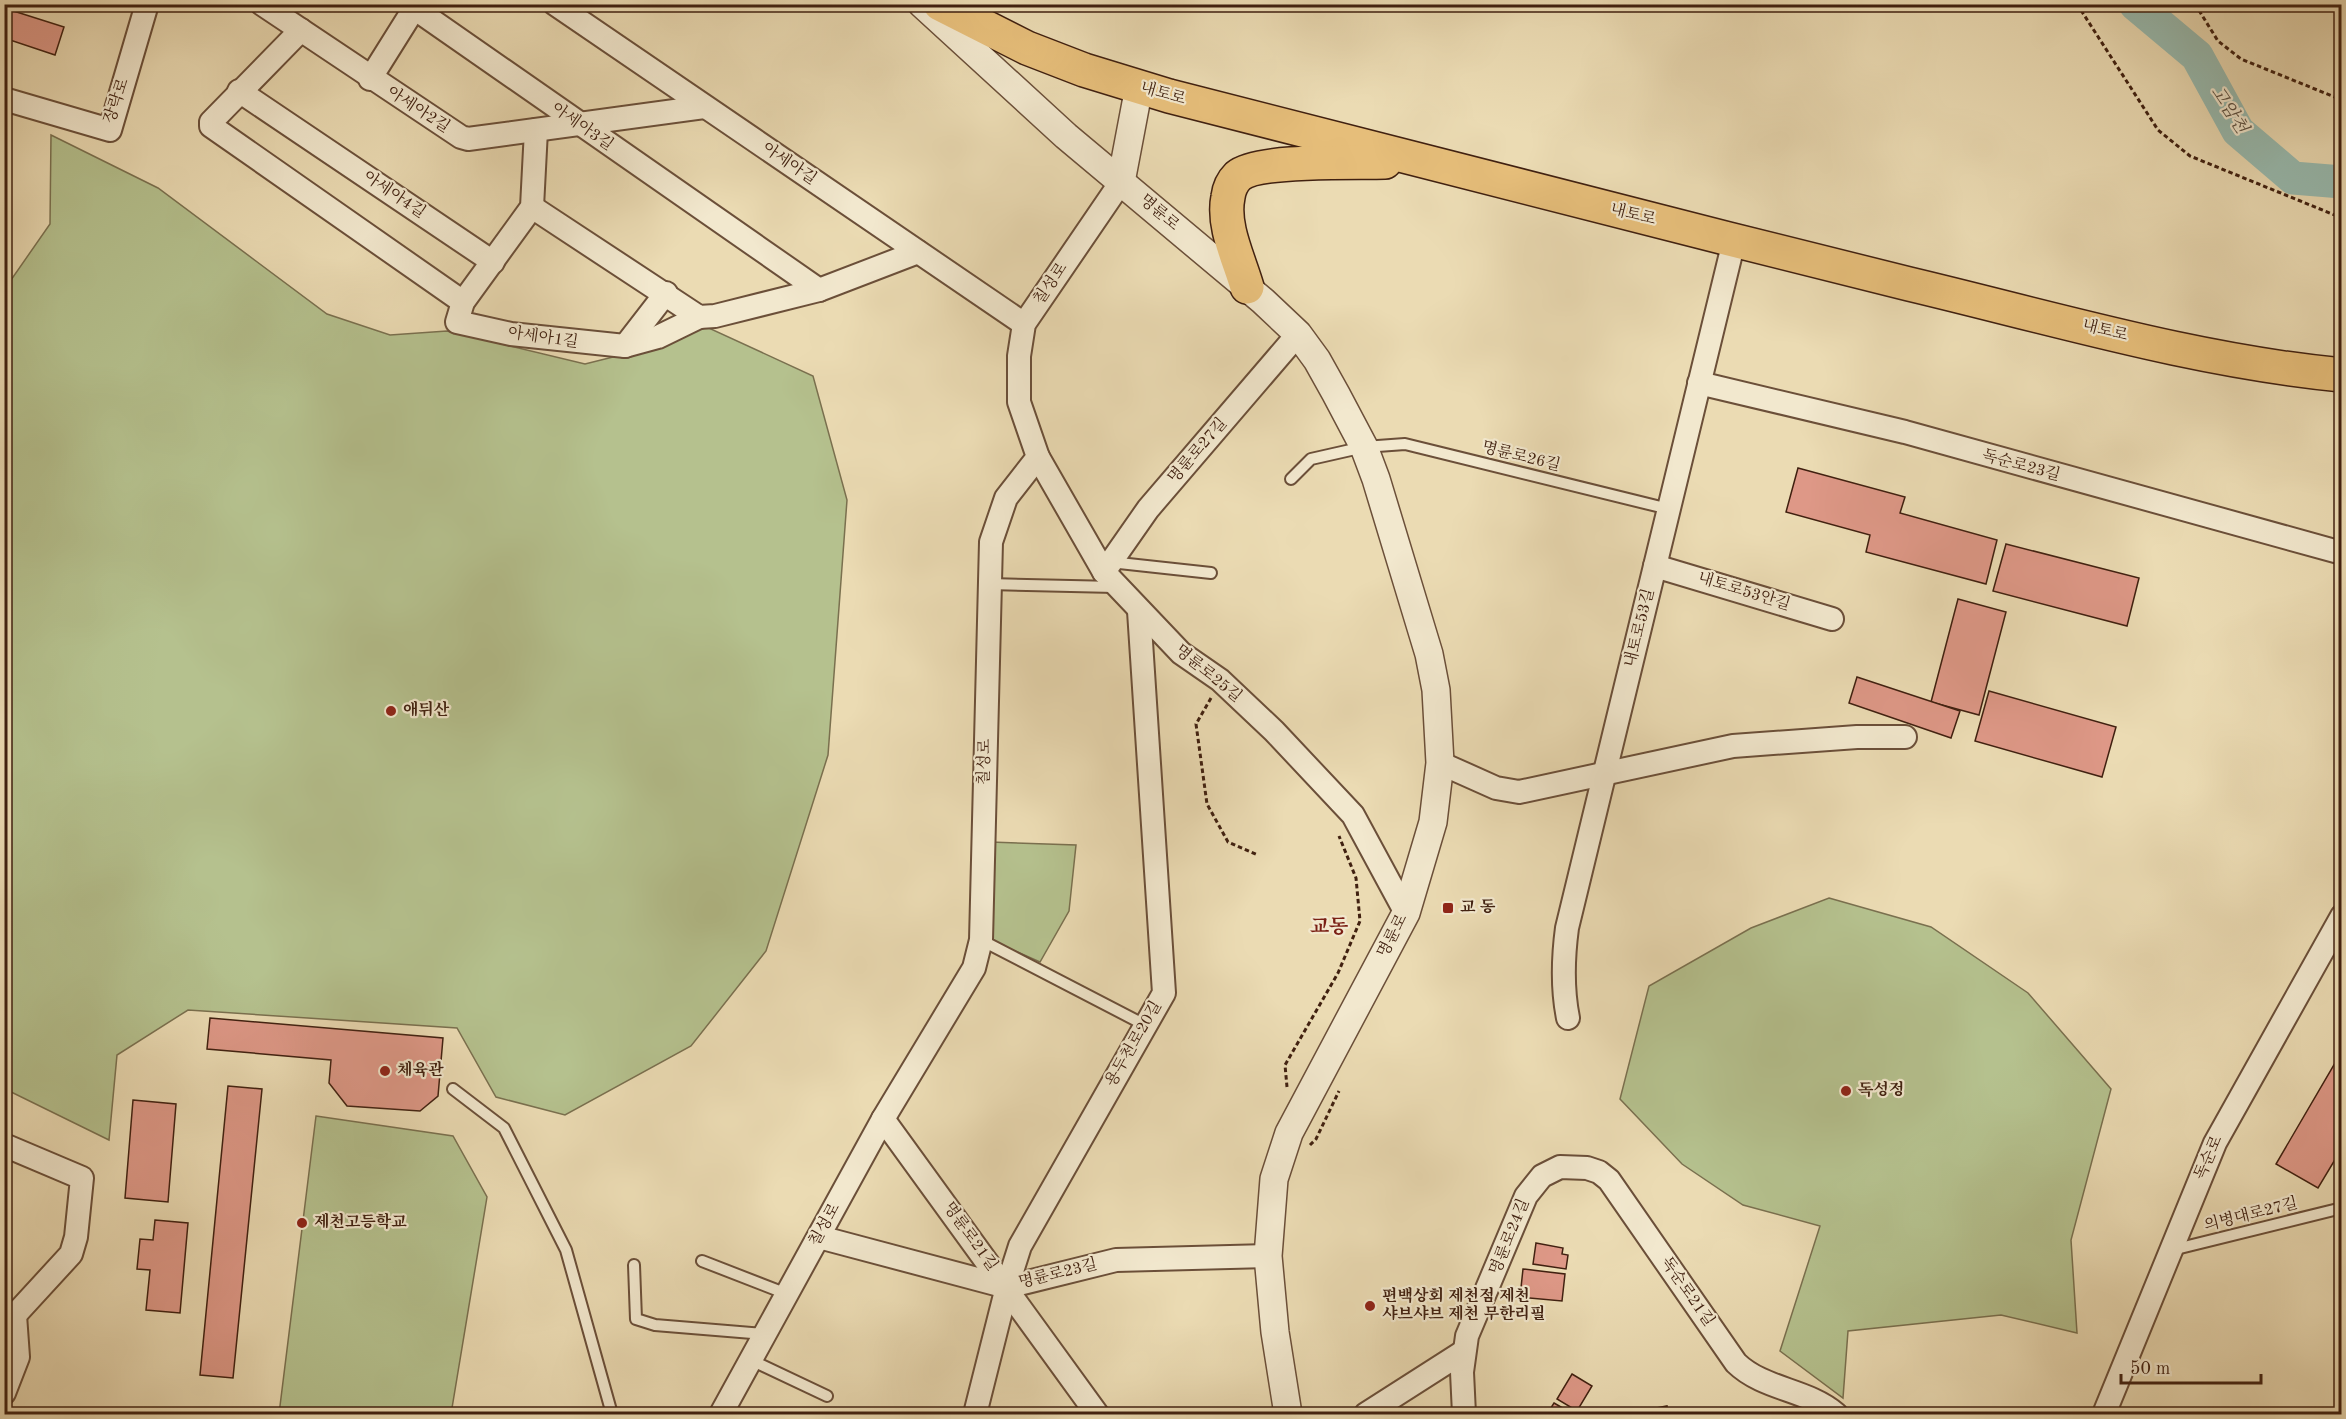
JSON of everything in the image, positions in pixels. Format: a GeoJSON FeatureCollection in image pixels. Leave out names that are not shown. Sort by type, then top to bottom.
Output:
{"type":"FeatureCollection","features":[{"type":"Feature","properties":{"kind":"main road","name":"내토로"},"geometry":{"type":"LineString","coordinates":[[940,4],[1027,48],[1139,87],[1734,241],[2185,351],[2302,371],[2342,375]]}},
{"type":"Feature","properties":{"kind":"main road"},"geometry":{"type":"LineString","coordinates":[[1247,287],[1228,224],[1227,198],[1231,184],[1239,175],[1269,166],[1424,161]]}},
{"type":"Feature","properties":{"kind":"street","name":"장락로"},"geometry":{"type":"LineString","coordinates":[[4,99],[110,130],[147,4]]}},
{"type":"Feature","properties":{"kind":"street","name":"아세아2길"},"geometry":{"type":"LineString","coordinates":[[262,4],[370,79],[461,137],[468,139],[580,126],[704,107]]}},
{"type":"Feature","properties":{"kind":"street","name":"아세아길"},"geometry":{"type":"LineString","coordinates":[[555,4],[1024,324]]}},
{"type":"Feature","properties":{"kind":"street","name":"명륜로"},"geometry":{"type":"LineString","coordinates":[[922,4],[1066,136],[1247,287],[1298,334],[1317,360],[1364,447],[1429,654],[1436,690],[1440,763],[1433,822],[1406,913],[1289,1133],[1274,1179],[1268,1256],[1275,1332],[1288,1414]]}},
{"type":"Feature","properties":{"kind":"street","name":"아세아3길"},"geometry":{"type":"LineString","coordinates":[[370,79],[416,6],[580,126],[819,290]]}},
{"type":"Feature","properties":{"kind":"street"},"geometry":{"type":"LineString","coordinates":[[301,30],[239,91],[211,122],[211,126],[464,302],[532,207],[536,130]]}},
{"type":"Feature","properties":{"kind":"street"},"geometry":{"type":"LineString","coordinates":[[1121,182],[1139,87]]}},
{"type":"Feature","properties":{"kind":"street","name":"아세아4길"},"geometry":{"type":"LineString","coordinates":[[239,91],[493,262]]}},
{"type":"Feature","properties":{"kind":"street","name":"칠성로"},"geometry":{"type":"LineString","coordinates":[[720,1414],[883,1119],[974,968],[981,940],[991,542],[1006,498],[1038,458],[1019,402],[1019,356],[1024,324],[1121,182]]}},
{"type":"Feature","properties":{"kind":"street"},"geometry":{"type":"LineString","coordinates":[[532,207],[666,293],[699,317]]}},
{"type":"Feature","properties":{"kind":"street","name":"내토로53길"},"geometry":{"type":"LineString","coordinates":[[1568,1018],[1564,999],[1564,953],[1567,928],[1734,241]]}},
{"type":"Feature","properties":{"kind":"street"},"geometry":{"type":"LineString","coordinates":[[625,346],[658,337],[699,317],[716,316],[819,290],[918,252]]}},
{"type":"Feature","properties":{"kind":"street"},"geometry":{"type":"LineString","coordinates":[[625,346],[666,293]]}},
{"type":"Feature","properties":{"kind":"street","name":"아세아1길"},"geometry":{"type":"LineString","coordinates":[[464,302],[457,322],[511,334],[625,346]]}},
{"type":"Feature","properties":{"kind":"street","name":"명륜로27길"},"geometry":{"type":"LineString","coordinates":[[1110,573],[1148,509],[1298,334]]}},
{"type":"Feature","properties":{"kind":"street","name":"독순로23길"},"geometry":{"type":"LineString","coordinates":[[1699,382],[1905,432],[2342,553]]}},
{"type":"Feature","properties":{"kind":"street","name":"명륜로25길"},"geometry":{"type":"LineString","coordinates":[[1038,458],[1110,573],[1139,611],[1181,654],[1220,680],[1274,731],[1353,815],[1406,913]]}},
{"type":"Feature","properties":{"kind":"street","name":"내토로53안길"},"geometry":{"type":"LineString","coordinates":[[1655,566],[1832,619]]}},
{"type":"Feature","properties":{"kind":"street","name":"용두천로20길"},"geometry":{"type":"LineString","coordinates":[[975,1414],[1007,1287],[1020,1246],[1164,993],[1139,611]]}},
{"type":"Feature","properties":{"kind":"street"},"geometry":{"type":"LineString","coordinates":[[1440,763],[1496,788],[1519,792],[1605,771],[1733,746],[1857,737],[1905,737]]}},
{"type":"Feature","properties":{"kind":"street","name":"독순로"},"geometry":{"type":"LineString","coordinates":[[2100,1412],[2215,1143],[2342,916]]}},
{"type":"Feature","properties":{"kind":"street","name":"명륜로21길"},"geometry":{"type":"LineString","coordinates":[[883,1119],[1097,1414]]}},
{"type":"Feature","properties":{"kind":"street"},"geometry":{"type":"LineString","coordinates":[[4,1145],[82,1178],[76,1237],[71,1254],[10,1312],[18,1357],[4,1393]]}},
{"type":"Feature","properties":{"kind":"street","name":"독순로21길"},"geometry":{"type":"LineString","coordinates":[[1549,1170],[1571,1166],[1587,1168],[1599,1172],[1609,1180],[1736,1363],[1748,1375],[1805,1397],[1836,1414]]}},
{"type":"Feature","properties":{"kind":"street","name":"명륜로24길"},"geometry":{"type":"LineString","coordinates":[[1464,1414],[1463,1352],[1467,1336],[1526,1196],[1549,1170]]}},
{"type":"Feature","properties":{"kind":"street","name":"명륜로23길"},"geometry":{"type":"LineString","coordinates":[[819,1237],[1007,1287],[1116,1260],[1268,1256]]}},
{"type":"Feature","properties":{"kind":"street"},"geometry":{"type":"LineString","coordinates":[[1366,1414],[1463,1352]]}},
{"type":"Feature","properties":{"kind":"lane","name":"명륜로26길"},"geometry":{"type":"LineString","coordinates":[[1364,447],[1406,444],[1669,509]]}},
{"type":"Feature","properties":{"kind":"lane"},"geometry":{"type":"LineString","coordinates":[[1291,479],[1311,459],[1364,447]]}},
{"type":"Feature","properties":{"kind":"lane"},"geometry":{"type":"LineString","coordinates":[[989,584],[1110,573],[1211,573]]}},
{"type":"Feature","properties":{"kind":"lane"},"geometry":{"type":"LineString","coordinates":[[981,940],[1145,1025]]}},
{"type":"Feature","properties":{"kind":"lane"},"geometry":{"type":"LineString","coordinates":[[453,1089],[504,1128],[566,1250],[612,1414]]}},
{"type":"Feature","properties":{"kind":"lane","name":"의병대로27길"},"geometry":{"type":"LineString","coordinates":[[2169,1251],[2342,1208]]}},
{"type":"Feature","properties":{"kind":"lane"},"geometry":{"type":"LineString","coordinates":[[702,1261],[787,1294]]}},
{"type":"Feature","properties":{"kind":"lane"},"geometry":{"type":"LineString","coordinates":[[634,1265],[636,1319],[656,1325],[766,1334]]}},
{"type":"Feature","properties":{"kind":"lane"},"geometry":{"type":"LineString","coordinates":[[751,1360],[827,1396]]}},
{"type":"Feature","properties":{"kind":"path"},"geometry":{"type":"LineString","coordinates":[[2077,4],[2158,130],[2190,156],[2342,218]]}},
{"type":"Feature","properties":{"kind":"path"},"geometry":{"type":"LineString","coordinates":[[2195,4],[2218,41],[2241,59],[2342,100]]}},
{"type":"Feature","properties":{"kind":"path"},"geometry":{"type":"LineString","coordinates":[[1220,680],[1196,724],[1207,804],[1228,842],[1258,855]]}},
{"type":"Feature","properties":{"kind":"path"},"geometry":{"type":"LineString","coordinates":[[1287,1088],[1285,1065],[1338,973],[1360,921],[1356,878],[1336,828]]}},
{"type":"Feature","properties":{"kind":"green space"},"geometry":{"type":"Polygon","coordinates":[[[51,135],[158,188],[327,314],[390,335],[447,331],[585,364],[629,353],[698,323],[813,376],[847,500],[828,755],[766,951],[691,1046],[565,1115],[496,1097],[457,1028],[188,1010],[117,1055],[109,1140],[5,1089],[4,290],[50,224],[51,135]]]}},
{"type":"Feature","properties":{"kind":"green space"},"geometry":{"type":"Polygon","coordinates":[[[990,842],[1076,845],[1069,911],[1040,962],[990,940],[990,842]]]}},
{"type":"Feature","properties":{"kind":"green space"},"geometry":{"type":"Polygon","coordinates":[[[1829,898],[1931,927],[2028,993],[2111,1089],[2071,1240],[2077,1333],[2001,1315],[1848,1331],[1843,1398],[1780,1351],[1820,1226],[1743,1205],[1682,1164],[1620,1099],[1649,986],[1751,928],[1829,898]]]}},
{"type":"Feature","properties":{"kind":"green space"},"geometry":{"type":"Polygon","coordinates":[[[316,1116],[453,1136],[487,1197],[451,1414],[279,1414],[316,1116]]]}},
{"type":"Feature","properties":{"kind":"building"},"geometry":{"type":"Polygon","coordinates":[[[4,8],[64,27],[55,55],[4,38],[4,8]]]}},
{"type":"Feature","properties":{"kind":"building"},"geometry":{"type":"Polygon","coordinates":[[[1798,468],[1905,497],[1900,513],[1997,540],[1986,584],[1866,552],[1870,535],[1786,512],[1798,468]]]}},
{"type":"Feature","properties":{"kind":"building"},"geometry":{"type":"Polygon","coordinates":[[[2006,544],[2139,578],[2127,626],[1993,591],[2006,544]]]}},
{"type":"Feature","properties":{"kind":"building"},"geometry":{"type":"Polygon","coordinates":[[[1958,599],[2006,612],[1979,715],[1931,702],[1958,599]]]}},
{"type":"Feature","properties":{"kind":"building"},"geometry":{"type":"Polygon","coordinates":[[[1857,677],[1960,711],[1951,738],[1849,703],[1857,677]]]}},
{"type":"Feature","properties":{"kind":"building"},"geometry":{"type":"Polygon","coordinates":[[[1989,691],[2116,727],[2102,777],[1975,741],[1989,691]]]}},
{"type":"Feature","properties":{"kind":"building","name":"체육관"},"geometry":{"type":"Polygon","coordinates":[[[210,1018],[443,1038],[438,1096],[420,1111],[347,1106],[329,1083],[331,1060],[207,1049],[210,1018]]]}},
{"type":"Feature","properties":{"kind":"building"},"geometry":{"type":"Polygon","coordinates":[[[2342,1051],[2342,1148],[2318,1188],[2276,1164],[2342,1051]]]}},
{"type":"Feature","properties":{"kind":"building"},"geometry":{"type":"Polygon","coordinates":[[[228,1086],[262,1089],[233,1378],[200,1375],[228,1086]]]}},
{"type":"Feature","properties":{"kind":"building"},"geometry":{"type":"Polygon","coordinates":[[[133,1100],[176,1104],[168,1202],[125,1198],[133,1100]]]}},
{"type":"Feature","properties":{"kind":"building"},"geometry":{"type":"Polygon","coordinates":[[[155,1220],[188,1223],[180,1313],[146,1310],[150,1270],[137,1269],[140,1239],[153,1240],[155,1220]]]}},
{"type":"Feature","properties":{"kind":"building"},"geometry":{"type":"Polygon","coordinates":[[[1536,1243],[1563,1248],[1562,1254],[1568,1255],[1566,1269],[1533,1264],[1536,1243]]]}},
{"type":"Feature","properties":{"kind":"building"},"geometry":{"type":"Polygon","coordinates":[[[1523,1269],[1565,1274],[1562,1301],[1520,1297],[1523,1269]]]}},
{"type":"Feature","properties":{"kind":"building"},"geometry":{"type":"Polygon","coordinates":[[[1572,1374],[1592,1386],[1577,1411],[1557,1399],[1572,1374]]]}},
{"type":"Feature","properties":{"kind":"building"},"geometry":{"type":"Polygon","coordinates":[[[1554,1403],[1573,1414],[1547,1414],[1554,1403]]]}},
{"type":"Feature","properties":{"kind":"building"},"geometry":{"type":"Polygon","coordinates":[[[1667,1406],[1668,1414],[1630,1414],[1630,1413],[1667,1406]]]}},
{"type":"Feature","properties":{"kind":"waterway","name":"고암천"},"geometry":{"type":"LineString","coordinates":[[2135,4],[2197,56],[2238,131],[2293,178],[2342,182]]}},
{"type":"Feature","properties":{"kind":"place","name":"애뒤산"},"geometry":{"type":"Point","coordinates":[391,711]}},
{"type":"Feature","properties":{"kind":"place","name":"교 동"},"geometry":{"type":"Point","coordinates":[1448,908]}},
{"type":"Feature","properties":{"kind":"place","name":"체육관"},"geometry":{"type":"Point","coordinates":[385,1071]}},
{"type":"Feature","properties":{"kind":"place","name":"독성정"},"geometry":{"type":"Point","coordinates":[1846,1091]}},
{"type":"Feature","properties":{"kind":"place","name":"제천고등학교"},"geometry":{"type":"Point","coordinates":[302,1223]}},
{"type":"Feature","properties":{"kind":"place","name":"편백상회 제천점 제천 샤브샤브 제천 무한리필"},"geometry":{"type":"Point","coordinates":[1370,1306]}},
{"type":"Feature","properties":{"kind":"district","name":"교동"},"geometry":{"type":"Point","coordinates":[1329,928]}}]}
